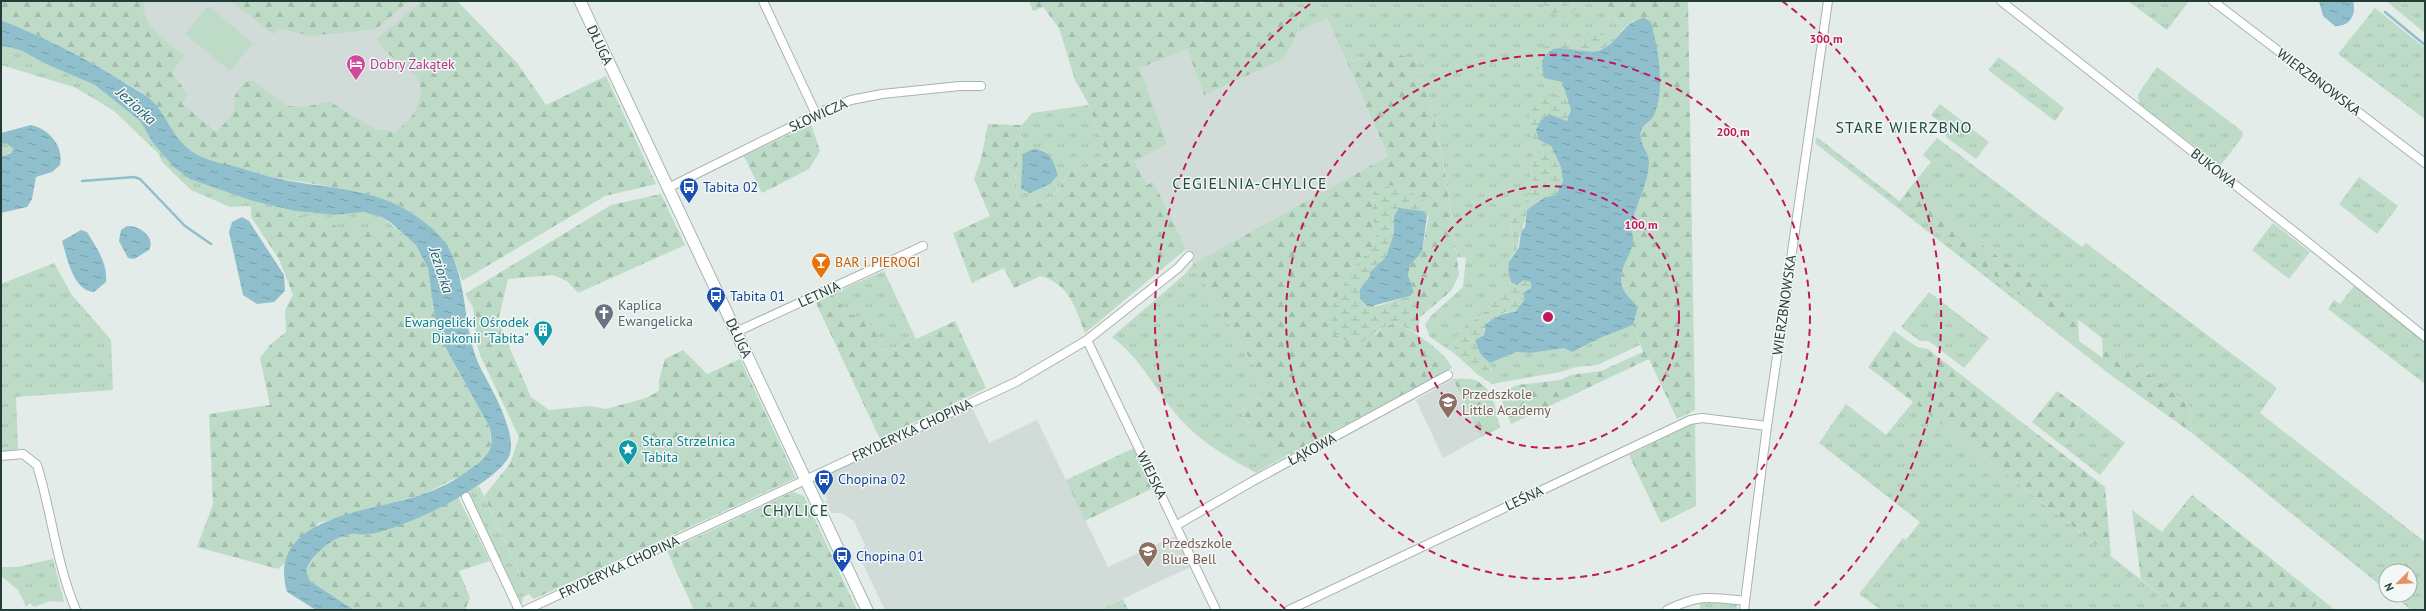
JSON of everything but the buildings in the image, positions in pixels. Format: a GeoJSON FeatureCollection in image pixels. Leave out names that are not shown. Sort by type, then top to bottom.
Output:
{"type":"FeatureCollection","features":[{"type":"Feature","properties":{"kind":"street","name":"DŁUGA"},"geometry":{"type":"LineString","coordinates":[[580,1],[867,610]]}},
{"type":"Feature","properties":{"kind":"street"},"geometry":{"type":"LineString","coordinates":[[763,1],[816,114]]}},
{"type":"Feature","properties":{"kind":"street","name":"WIERZBNOWSKA"},"geometry":{"type":"LineString","coordinates":[[1744,610],[1767,426],[1828,1]]}},
{"type":"Feature","properties":{"kind":"street","name":"BUKOWA"},"geometry":{"type":"LineString","coordinates":[[2001,1],[2306,240],[2425,337]]}},
{"type":"Feature","properties":{"kind":"street","name":"WIERZBNOWSKA"},"geometry":{"type":"LineString","coordinates":[[2214,1],[2425,163]]}},
{"type":"Feature","properties":{"kind":"street","name":"SŁOWICZA"},"geometry":{"type":"LineString","coordinates":[[668,188],[816,114],[851,100],[882,94],[960,86],[980,86]]}},
{"type":"Feature","properties":{"kind":"street","name":"LETNIA"},"geometry":{"type":"LineString","coordinates":[[736,332],[924,246]]}},
{"type":"Feature","properties":{"kind":"street","name":"FRYDERYKA CHOPINA"},"geometry":{"type":"LineString","coordinates":[[526,610],[1016,382],[1087,340],[1178,268],[1189,256]]}},
{"type":"Feature","properties":{"kind":"street","name":"WIEJSKA"},"geometry":{"type":"LineString","coordinates":[[1087,340],[1177,525],[1216,610]]}},
{"type":"Feature","properties":{"kind":"street","name":"ŁĄKOWA"},"geometry":{"type":"LineString","coordinates":[[1177,525],[1253,481],[1448,375]]}},
{"type":"Feature","properties":{"kind":"street","name":"LEŚNA"},"geometry":{"type":"LineString","coordinates":[[1288,610],[1690,420],[1702,418],[1767,426]]}},
{"type":"Feature","properties":{"kind":"street"},"geometry":{"type":"LineString","coordinates":[[1,456],[23,454],[37,465],[53,538],[68,590],[76,610]]}},
{"type":"Feature","properties":{"kind":"street"},"geometry":{"type":"LineString","coordinates":[[466,497],[519,610]]}},
{"type":"Feature","properties":{"kind":"street"},"geometry":{"type":"LineString","coordinates":[[1667,610],[1686,601],[1706,597],[1745,601]]}},
{"type":"Feature","properties":{"kind":"shaded area"},"geometry":{"type":"Polygon","coordinates":[[[132,1],[457,1],[517,63],[546,105],[468,263],[203,123],[170,93],[132,1]]]}},
{"type":"Feature","properties":{"kind":"shaded area"},"geometry":{"type":"Polygon","coordinates":[[[1327,19],[1388,156],[1193,264],[1153,181],[1147,185],[1135,160],[1167,144],[1140,68],[1187,49],[1204,95],[1284,59],[1298,32],[1327,19]]]}},
{"type":"Feature","properties":{"kind":"shaded area","name":"Przedszkole Little Academy"},"geometry":{"type":"Polygon","coordinates":[[[1453,379],[1481,437],[1443,458],[1416,400],[1453,379]]]}},
{"type":"Feature","properties":{"kind":"shaded area"},"geometry":{"type":"Polygon","coordinates":[[[972,407],[989,443],[1037,420],[1108,567],[1175,536],[1190,567],[1099,610],[885,610],[860,558],[865,545],[854,521],[841,513],[831,513],[825,501],[828,500],[824,491],[821,492],[816,479],[972,407]]]}},
{"type":"Feature","properties":{"kind":"green space"},"geometry":{"type":"Polygon","coordinates":[[[1,1],[145,1],[144,10],[150,25],[163,39],[184,56],[172,72],[187,94],[182,104],[214,130],[218,131],[234,112],[235,95],[244,83],[252,80],[287,106],[303,107],[330,102],[375,129],[395,132],[412,116],[418,104],[421,87],[419,80],[415,75],[389,54],[377,39],[422,1],[457,1],[517,63],[546,105],[606,76],[656,184],[605,196],[462,281],[450,251],[433,229],[412,213],[389,201],[363,193],[268,176],[199,156],[183,144],[155,104],[145,94],[77,55],[1,20],[1,1]]]}},
{"type":"Feature","properties":{"kind":"green space"},"geometry":{"type":"Polygon","coordinates":[[[231,1],[409,1],[376,29],[310,36],[284,29],[279,29],[273,34],[231,1]]]}},
{"type":"Feature","properties":{"kind":"green space"},"geometry":{"type":"Polygon","coordinates":[[[1029,1],[1190,1],[1203,3],[1207,1],[1286,1],[1300,14],[1298,32],[1284,59],[1204,95],[1187,49],[1140,68],[1167,144],[1135,161],[1147,185],[1153,181],[1186,249],[1085,333],[1070,298],[1059,285],[1051,280],[1041,276],[1014,288],[1004,268],[972,283],[953,233],[990,216],[974,179],[981,159],[988,124],[1022,125],[1014,190],[1019,200],[1037,204],[1044,202],[1055,193],[1070,172],[1109,162],[1089,105],[1075,80],[1059,28],[1043,7],[1033,11],[1029,1]]]}},
{"type":"Feature","properties":{"kind":"green space"},"geometry":{"type":"Polygon","coordinates":[[[1286,1],[1537,1],[1553,13],[1581,7],[1581,1],[1604,1],[1623,29],[1615,39],[1590,33],[1576,41],[1564,40],[1544,78],[1562,82],[1568,101],[1555,94],[1528,126],[1539,150],[1533,160],[1531,170],[1534,191],[1527,196],[1525,206],[1511,220],[1514,253],[1509,262],[1508,271],[1511,282],[1480,316],[1458,332],[1454,353],[1430,337],[1425,325],[1431,316],[1463,287],[1466,258],[1457,257],[1451,207],[1442,157],[1431,108],[1416,60],[1385,50],[1347,63],[1327,19],[1298,32],[1300,14],[1286,1]]]}},
{"type":"Feature","properties":{"kind":"green space"},"geometry":{"type":"Polygon","coordinates":[[[1537,1],[1581,1],[1581,7],[1564,17],[1553,13],[1537,1]]]}},
{"type":"Feature","properties":{"kind":"green space"},"geometry":{"type":"Polygon","coordinates":[[[1604,1],[1688,1],[1695,410],[1677,419],[1649,359],[1511,424],[1499,393],[1518,385],[1560,380],[1571,375],[1601,371],[1643,352],[1633,325],[1638,307],[1627,297],[1624,292],[1621,283],[1621,276],[1631,246],[1631,230],[1646,150],[1640,138],[1641,129],[1649,122],[1660,74],[1651,22],[1634,20],[1623,29],[1604,1]]]}},
{"type":"Feature","properties":{"kind":"green space"},"geometry":{"type":"Polygon","coordinates":[[[2128,1],[2189,1],[2167,30],[2128,1]]]}},
{"type":"Feature","properties":{"kind":"green space"},"geometry":{"type":"Polygon","coordinates":[[[2386,1],[2425,1],[2425,33],[2386,1]]]}},
{"type":"Feature","properties":{"kind":"green space"},"geometry":{"type":"Polygon","coordinates":[[[208,6],[253,43],[230,71],[185,34],[208,6]]]}},
{"type":"Feature","properties":{"kind":"green space"},"geometry":{"type":"Polygon","coordinates":[[[2375,8],[2425,48],[2425,119],[2338,54],[2375,8]]]}},
{"type":"Feature","properties":{"kind":"green space"},"geometry":{"type":"Polygon","coordinates":[[[1590,32],[1615,39],[1609,45],[1595,51],[1578,52],[1554,49],[1542,66],[1544,78],[1539,74],[1536,67],[1538,54],[1547,44],[1564,40],[1576,41],[1590,32]]]}},
{"type":"Feature","properties":{"kind":"green space"},"geometry":{"type":"Polygon","coordinates":[[[1,45],[22,51],[46,64],[95,85],[140,121],[153,143],[253,201],[295,211],[335,215],[364,212],[382,217],[407,237],[375,227],[355,235],[312,216],[305,217],[246,206],[230,207],[191,190],[163,163],[158,153],[114,111],[74,87],[1,65],[1,45]]]}},
{"type":"Feature","properties":{"kind":"green space"},"geometry":{"type":"Polygon","coordinates":[[[1385,50],[1416,60],[1425,86],[1439,139],[1444,166],[1459,275],[1451,291],[1420,317],[1410,296],[1414,292],[1408,275],[1410,265],[1422,252],[1429,214],[1372,213],[1376,237],[1371,250],[1352,268],[1343,289],[1374,335],[1383,327],[1396,323],[1419,336],[1435,348],[1443,355],[1452,368],[1277,461],[1240,411],[1269,391],[1193,264],[1388,156],[1347,63],[1385,50]]]}},
{"type":"Feature","properties":{"kind":"green space"},"geometry":{"type":"Polygon","coordinates":[[[1999,57],[2064,108],[2055,121],[1988,70],[1999,57]]]}},
{"type":"Feature","properties":{"kind":"green space"},"geometry":{"type":"Polygon","coordinates":[[[2157,67],[2242,131],[2243,136],[2220,166],[2139,103],[2138,94],[2157,67]]]}},
{"type":"Feature","properties":{"kind":"green space"},"geometry":{"type":"Polygon","coordinates":[[[1555,94],[1568,101],[1571,110],[1567,121],[1561,120],[1539,140],[1551,146],[1561,167],[1563,181],[1556,195],[1545,197],[1527,210],[1525,221],[1514,253],[1511,220],[1525,206],[1527,196],[1534,191],[1531,170],[1533,160],[1539,150],[1529,130],[1527,121],[1531,110],[1535,106],[1545,98],[1555,94]]]}},
{"type":"Feature","properties":{"kind":"green space"},"geometry":{"type":"Polygon","coordinates":[[[1940,104],[1989,142],[1976,159],[1947,138],[1940,122],[1931,115],[1940,104]]]}},
{"type":"Feature","properties":{"kind":"green space"},"geometry":{"type":"Polygon","coordinates":[[[1089,105],[1109,162],[1070,172],[1055,193],[1044,202],[1037,204],[1019,200],[1014,190],[1022,125],[1032,113],[1089,105]]]}},
{"type":"Feature","properties":{"kind":"green space"},"geometry":{"type":"Polygon","coordinates":[[[811,124],[820,151],[809,169],[762,193],[744,156],[811,124]]]}},
{"type":"Feature","properties":{"kind":"green space"},"geometry":{"type":"Polygon","coordinates":[[[1817,137],[2079,341],[2117,368],[2112,376],[1815,143],[1817,137]]]}},
{"type":"Feature","properties":{"kind":"green space"},"geometry":{"type":"Polygon","coordinates":[[[1937,138],[2082,247],[2086,243],[2277,388],[2260,413],[2425,542],[2425,610],[2411,610],[2403,603],[2418,603],[2418,563],[2378,563],[2378,584],[2192,433],[2190,406],[1909,189],[1931,162],[1923,155],[1937,138]]]}},
{"type":"Feature","properties":{"kind":"green space"},"geometry":{"type":"Polygon","coordinates":[[[1,143],[10,145],[13,151],[1,157],[1,143]]]}},
{"type":"Feature","properties":{"kind":"green space"},"geometry":{"type":"Polygon","coordinates":[[[2359,177],[2398,206],[2377,234],[2339,204],[2359,177]]]}},
{"type":"Feature","properties":{"kind":"green space"},"geometry":{"type":"Polygon","coordinates":[[[1389,185],[1408,191],[1418,197],[1427,206],[1430,212],[1427,216],[1423,211],[1394,216],[1394,233],[1386,257],[1371,271],[1370,276],[1360,289],[1375,307],[1410,296],[1418,314],[1418,328],[1415,332],[1396,323],[1383,327],[1359,344],[1348,342],[1333,334],[1327,318],[1352,268],[1371,250],[1376,237],[1372,213],[1373,193],[1389,185]]]}},
{"type":"Feature","properties":{"kind":"green space"},"geometry":{"type":"Polygon","coordinates":[[[1909,189],[2078,318],[2079,341],[1899,202],[1909,189]]]}},
{"type":"Feature","properties":{"kind":"green space"},"geometry":{"type":"Polygon","coordinates":[[[661,194],[685,245],[578,293],[567,281],[553,275],[508,279],[498,321],[531,397],[549,410],[590,406],[606,409],[646,398],[659,391],[659,380],[665,359],[683,350],[707,374],[740,359],[796,478],[534,599],[529,594],[484,496],[510,464],[519,437],[481,357],[477,345],[473,307],[465,294],[611,205],[661,194]]]}},
{"type":"Feature","properties":{"kind":"green space"},"geometry":{"type":"Polygon","coordinates":[[[251,206],[305,217],[312,216],[355,234],[375,227],[407,237],[416,245],[428,268],[437,332],[490,428],[491,445],[485,459],[464,474],[424,494],[319,523],[289,552],[285,563],[278,569],[197,547],[213,504],[209,414],[270,405],[260,358],[270,345],[286,332],[285,310],[293,295],[279,259],[251,217],[251,206]]]}},
{"type":"Feature","properties":{"kind":"green space"},"geometry":{"type":"Polygon","coordinates":[[[2273,223],[2310,252],[2289,279],[2252,250],[2273,223]]]}},
{"type":"Feature","properties":{"kind":"green space"},"geometry":{"type":"Polygon","coordinates":[[[54,263],[72,295],[111,340],[113,390],[16,397],[18,449],[1,452],[1,284],[54,263]]]}},
{"type":"Feature","properties":{"kind":"green space"},"geometry":{"type":"Polygon","coordinates":[[[1193,264],[1269,391],[1240,411],[1277,461],[1256,473],[1197,436],[1179,418],[1134,358],[1112,337],[1184,275],[1193,264]]]}},
{"type":"Feature","properties":{"kind":"green space"},"geometry":{"type":"Polygon","coordinates":[[[884,271],[916,339],[886,353],[876,331],[860,318],[846,313],[834,293],[884,271]]]}},
{"type":"Feature","properties":{"kind":"green space"},"geometry":{"type":"Polygon","coordinates":[[[1524,280],[1532,282],[1531,286],[1528,294],[1515,312],[1505,312],[1484,329],[1484,335],[1478,338],[1481,355],[1490,363],[1492,384],[1477,374],[1454,353],[1458,332],[1480,316],[1511,282],[1517,285],[1524,280]]]}},
{"type":"Feature","properties":{"kind":"green space"},"geometry":{"type":"Polygon","coordinates":[[[2355,285],[2425,340],[2425,384],[2328,309],[2334,300],[2340,304],[2355,285]]]}},
{"type":"Feature","properties":{"kind":"green space"},"geometry":{"type":"Polygon","coordinates":[[[1929,292],[1989,338],[1964,368],[1929,341],[1920,341],[1901,327],[1929,292]]]}},
{"type":"Feature","properties":{"kind":"green space"},"geometry":{"type":"Polygon","coordinates":[[[834,293],[846,313],[868,321],[876,331],[886,353],[955,321],[986,388],[880,439],[816,303],[834,293]]]}},
{"type":"Feature","properties":{"kind":"green space"},"geometry":{"type":"Polygon","coordinates":[[[1633,325],[1640,345],[1597,365],[1576,367],[1560,372],[1492,384],[1490,363],[1515,352],[1531,353],[1564,348],[1579,349],[1600,338],[1633,325]]]}},
{"type":"Feature","properties":{"kind":"green space"},"geometry":{"type":"Polygon","coordinates":[[[1894,331],[1917,347],[1928,349],[2105,487],[2111,556],[1868,367],[1894,331]]]}},
{"type":"Feature","properties":{"kind":"green space"},"geometry":{"type":"Polygon","coordinates":[[[2102,338],[2190,406],[2192,433],[2112,376],[2117,368],[2103,358],[2102,338]]]}},
{"type":"Feature","properties":{"kind":"green space"},"geometry":{"type":"Polygon","coordinates":[[[1453,379],[1475,380],[1486,388],[1493,401],[1500,428],[1481,437],[1453,379]]]}},
{"type":"Feature","properties":{"kind":"green space"},"geometry":{"type":"Polygon","coordinates":[[[2057,391],[2083,410],[2064,447],[2032,422],[2057,391]]]}},
{"type":"Feature","properties":{"kind":"green space"},"geometry":{"type":"Polygon","coordinates":[[[1913,402],[2180,610],[1881,610],[1859,594],[1903,538],[1906,540],[1920,522],[1819,443],[1846,404],[1886,435],[1913,402]]]}},
{"type":"Feature","properties":{"kind":"green space"},"geometry":{"type":"Polygon","coordinates":[[[2083,410],[2125,443],[2100,475],[2064,447],[2083,410]]]}},
{"type":"Feature","properties":{"kind":"green space"},"geometry":{"type":"Polygon","coordinates":[[[1695,423],[1696,506],[1661,523],[1629,455],[1695,423]]]}},
{"type":"Feature","properties":{"kind":"green space"},"geometry":{"type":"Polygon","coordinates":[[[1134,448],[1153,488],[1085,521],[1066,480],[1134,448]]]}},
{"type":"Feature","properties":{"kind":"green space"},"geometry":{"type":"Polygon","coordinates":[[[479,486],[529,594],[523,597],[522,604],[468,492],[479,486]]]}},
{"type":"Feature","properties":{"kind":"green space"},"geometry":{"type":"Polygon","coordinates":[[[793,492],[804,496],[857,610],[694,610],[667,551],[793,492]]]}},
{"type":"Feature","properties":{"kind":"green space"},"geometry":{"type":"Polygon","coordinates":[[[2192,495],[2320,598],[2312,610],[2180,610],[2141,579],[2132,510],[2162,532],[2192,495]]]}},
{"type":"Feature","properties":{"kind":"green space"},"geometry":{"type":"Polygon","coordinates":[[[458,497],[490,561],[459,571],[470,598],[465,610],[354,610],[310,581],[306,570],[321,548],[340,537],[353,533],[368,535],[410,521],[458,497]]]}},
{"type":"Feature","properties":{"kind":"green space"},"geometry":{"type":"Polygon","coordinates":[[[53,559],[64,602],[50,601],[34,607],[30,603],[26,606],[18,590],[1,576],[1,567],[18,567],[53,559]]]}},
{"type":"Feature","properties":{"kind":"green space"},"geometry":{"type":"Polygon","coordinates":[[[2320,598],[2335,610],[2312,610],[2320,598]]]}},
{"type":"Feature","properties":{"kind":"green space"},"geometry":{"type":"Polygon","coordinates":[[[1123,599],[1128,610],[1099,610],[1123,599]]]}},
{"type":"Feature","properties":{"kind":"green space"},"geometry":{"type":"Polygon","coordinates":[[[1700,601],[1737,605],[1737,610],[1700,610],[1700,601]]]}},
{"type":"Feature","properties":{"kind":"water"},"geometry":{"type":"Polygon","coordinates":[[[2319,1],[2353,1],[2353,15],[2348,22],[2340,26],[2335,26],[2323,16],[2319,1]]]}},
{"type":"Feature","properties":{"kind":"water"},"geometry":{"type":"Polygon","coordinates":[[[1644,18],[1651,22],[1656,45],[1660,69],[1660,92],[1654,115],[1643,127],[1640,135],[1649,159],[1648,171],[1632,224],[1632,247],[1621,274],[1621,284],[1624,291],[1638,307],[1633,325],[1600,338],[1572,352],[1564,348],[1531,353],[1516,352],[1490,363],[1481,355],[1475,340],[1484,335],[1486,324],[1496,317],[1515,312],[1525,299],[1523,293],[1531,288],[1531,282],[1524,280],[1517,285],[1511,282],[1508,271],[1509,262],[1519,247],[1521,232],[1525,227],[1527,210],[1545,197],[1556,195],[1563,181],[1561,167],[1551,146],[1539,140],[1536,130],[1541,120],[1549,114],[1567,121],[1571,110],[1562,82],[1544,78],[1542,66],[1544,56],[1559,48],[1589,52],[1600,50],[1612,42],[1631,23],[1644,18]]]}},
{"type":"Feature","properties":{"kind":"water","name":"Jeziorka"},"geometry":{"type":"Polygon","coordinates":[[[1,20],[77,55],[146,95],[156,105],[183,144],[200,156],[275,178],[355,191],[374,196],[410,212],[439,235],[448,247],[455,262],[463,292],[475,354],[481,369],[498,401],[508,427],[511,440],[511,451],[507,460],[497,471],[464,495],[444,506],[423,516],[385,530],[368,535],[351,534],[344,536],[330,542],[314,557],[306,570],[310,581],[354,610],[316,610],[287,592],[285,566],[292,546],[308,531],[329,520],[423,494],[447,484],[459,477],[485,457],[491,446],[490,428],[437,332],[428,268],[416,245],[390,222],[382,217],[364,212],[335,215],[295,211],[253,201],[190,179],[174,167],[153,143],[140,121],[95,85],[46,64],[22,51],[1,45],[1,20]]]}},
{"type":"Feature","properties":{"kind":"water"},"geometry":{"type":"Polygon","coordinates":[[[31,125],[44,130],[54,139],[60,151],[60,165],[52,172],[36,177],[32,199],[27,207],[1,213],[1,157],[11,153],[13,149],[8,144],[1,143],[1,133],[31,125]]]}},
{"type":"Feature","properties":{"kind":"water"},"geometry":{"type":"Polygon","coordinates":[[[1034,149],[1040,150],[1048,155],[1055,165],[1058,175],[1050,184],[1030,193],[1021,189],[1023,154],[1034,149]]]}},
{"type":"Feature","properties":{"kind":"water"},"geometry":{"type":"Polygon","coordinates":[[[1399,208],[1423,211],[1427,216],[1422,252],[1410,265],[1408,275],[1414,292],[1410,296],[1368,307],[1360,298],[1360,289],[1370,276],[1370,272],[1386,257],[1394,233],[1394,216],[1399,208]]]}},
{"type":"Feature","properties":{"kind":"water"},"geometry":{"type":"Polygon","coordinates":[[[242,217],[249,221],[284,275],[285,291],[274,302],[257,304],[243,295],[229,232],[232,222],[242,217]]]}},
{"type":"Feature","properties":{"kind":"water"},"geometry":{"type":"Polygon","coordinates":[[[127,226],[132,226],[145,233],[148,236],[151,245],[149,250],[134,259],[128,258],[119,241],[121,230],[127,226]]]}},
{"type":"Feature","properties":{"kind":"water"},"geometry":{"type":"Polygon","coordinates":[[[81,230],[87,232],[101,256],[105,268],[106,282],[94,292],[81,286],[76,280],[62,241],[81,230]]]}},
{"type":"Feature","properties":{"kind":"waterway"},"geometry":{"type":"LineString","coordinates":[[2385,12],[2425,45]]}},
{"type":"Feature","properties":{"kind":"waterway"},"geometry":{"type":"LineString","coordinates":[[82,181],[134,177],[140,179],[185,226],[211,244]]}},
{"type":"Feature","properties":{"kind":"place","name":"Dobry Zakątek"},"geometry":{"type":"Point","coordinates":[356,81]}},
{"type":"Feature","properties":{"kind":"place","name":"Tabita 02"},"geometry":{"type":"Point","coordinates":[689,204]}},
{"type":"Feature","properties":{"kind":"place","name":"BAR i PIEROGI"},"geometry":{"type":"Point","coordinates":[821,279]}},
{"type":"Feature","properties":{"kind":"place","name":"Tabita 01"},"geometry":{"type":"Point","coordinates":[716,313]}},
{"type":"Feature","properties":{"kind":"place","name":"Kaplica Ewangelicka"},"geometry":{"type":"Point","coordinates":[604,330]}},
{"type":"Feature","properties":{"kind":"place","name":"Ewangelicki Ośrodek Diakonii \"Tabita\""},"geometry":{"type":"Point","coordinates":[543,347]}},
{"type":"Feature","properties":{"kind":"place","name":"Przedszkole Little Academy"},"geometry":{"type":"Point","coordinates":[1448,419]}},
{"type":"Feature","properties":{"kind":"place","name":"Stara Strzelnica Tabita"},"geometry":{"type":"Point","coordinates":[628,466]}},
{"type":"Feature","properties":{"kind":"place","name":"Chopina 02"},"geometry":{"type":"Point","coordinates":[824,496]}},
{"type":"Feature","properties":{"kind":"place","name":"Przedszkole Blue Bell"},"geometry":{"type":"Point","coordinates":[1148,568]}},
{"type":"Feature","properties":{"kind":"place","name":"Chopina 01"},"geometry":{"type":"Point","coordinates":[842,573]}},
{"type":"Feature","properties":{"kind":"district","name":"STARE WIERZBNO"},"geometry":{"type":"Point","coordinates":[1904,127]}},
{"type":"Feature","properties":{"kind":"district","name":"CEGIELNIA-CHYLICE"},"geometry":{"type":"Point","coordinates":[1250,183]}},
{"type":"Feature","properties":{"kind":"district","name":"CHYLICE"},"geometry":{"type":"Point","coordinates":[796,510]}}]}
